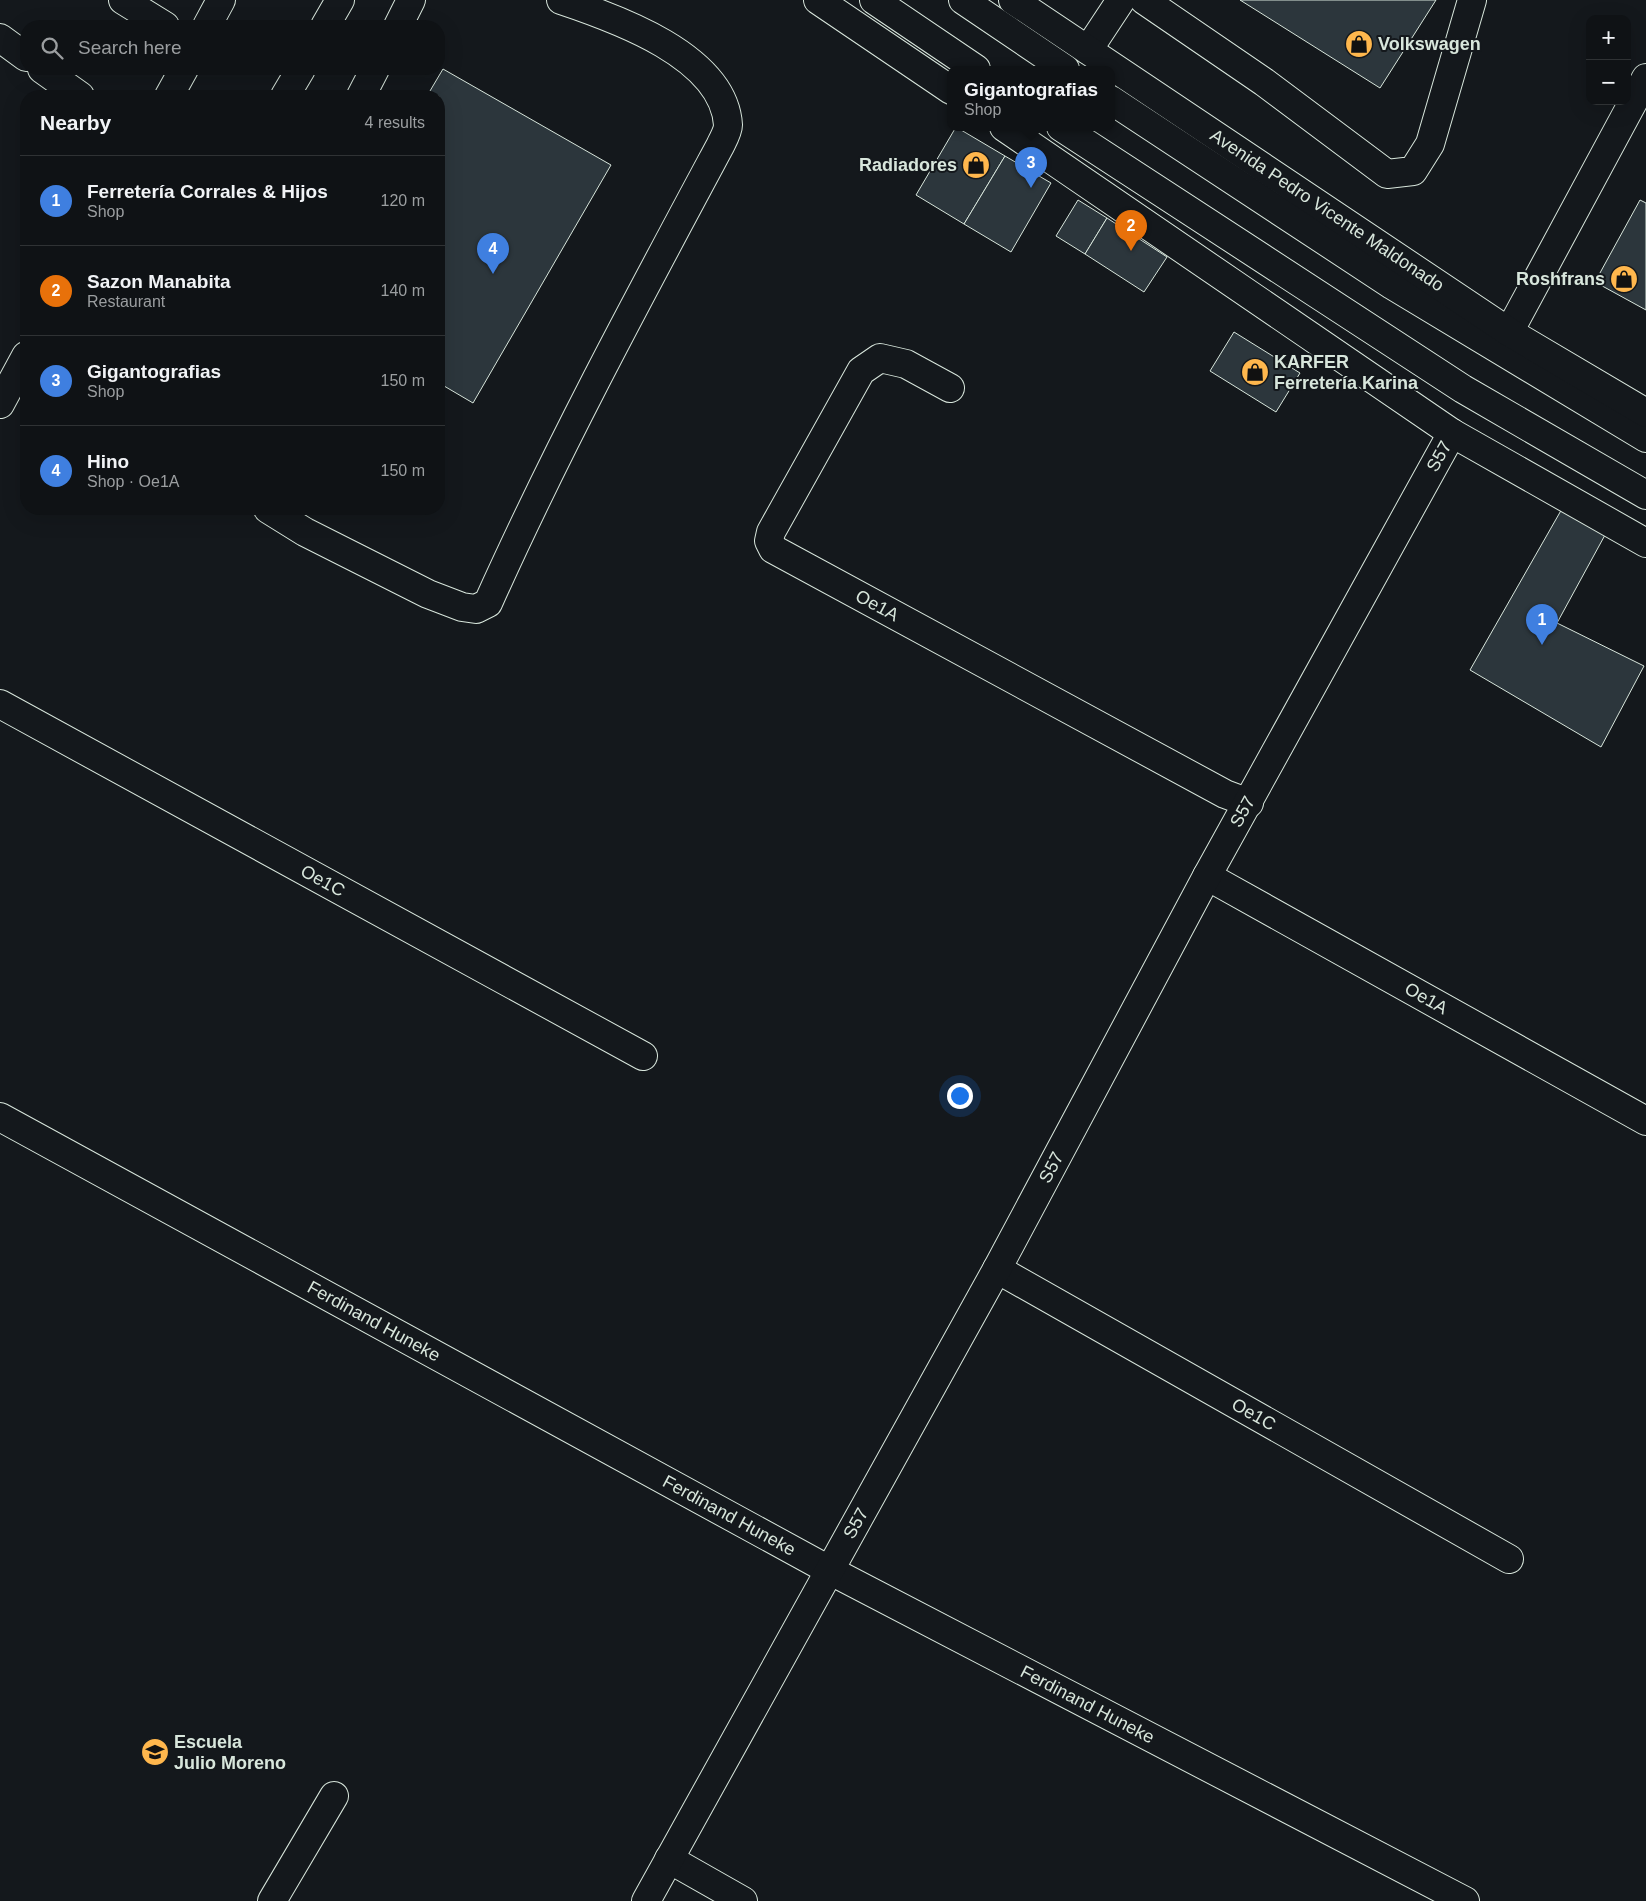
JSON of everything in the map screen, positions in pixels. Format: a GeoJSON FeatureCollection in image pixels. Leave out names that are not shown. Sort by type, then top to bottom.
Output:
{"type":"FeatureCollection","features":[{"type":"Feature","properties":{"kind":"street"},"geometry":{"type":"LineString","coordinates":[[123,0],[155,20]]}},
{"type":"Feature","properties":{"kind":"street"},"geometry":{"type":"LineString","coordinates":[[210,20],[221,0]]}},
{"type":"Feature","properties":{"kind":"street"},"geometry":{"type":"LineString","coordinates":[[328,20],[340,0]]}},
{"type":"Feature","properties":{"kind":"street"},"geometry":{"type":"LineString","coordinates":[[401,20],[411,0]]}},
{"type":"Feature","properties":{"kind":"street"},"geometry":{"type":"LineString","coordinates":[[278,515],[305,532],[428,594],[462,608],[476,609],[488,603],[558,452],[720,146],[728,127],[724,104],[699,67],[622,21],[560,0]]}},
{"type":"Feature","properties":{"kind":"street"},"geometry":{"type":"LineString","coordinates":[[818,0],[947,87]]}},
{"type":"Feature","properties":{"kind":"street"},"geometry":{"type":"LineString","coordinates":[[874,0],[972,66]]}},
{"type":"Feature","properties":{"kind":"street"},"geometry":{"type":"LineString","coordinates":[[963,0],[1061,66]]}},
{"type":"Feature","properties":{"kind":"street","name":"Avenida Pedro Vicente Maldonado"},"geometry":{"type":"LineString","coordinates":[[1013,0],[1112,66]]}},
{"type":"Feature","properties":{"kind":"street"},"geometry":{"type":"LineString","coordinates":[[1088,50],[1121,0]]}},
{"type":"Feature","properties":{"kind":"street"},"geometry":{"type":"LineString","coordinates":[[1144,0],[1264,82],[1387,174],[1414,171],[1430,144],[1472,0]]}},
{"type":"Feature","properties":{"kind":"street"},"geometry":{"type":"LineString","coordinates":[[0,38],[20,53]]}},
{"type":"Feature","properties":{"kind":"street","name":"Avenida Pedro Vicente Maldonado"},"geometry":{"type":"LineString","coordinates":[[1115,68],[1509,332],[1646,413]]}},
{"type":"Feature","properties":{"kind":"street"},"geometry":{"type":"LineString","coordinates":[[50,75],[72,90]]}},
{"type":"Feature","properties":{"kind":"street"},"geometry":{"type":"LineString","coordinates":[[172,90],[181,75]]}},
{"type":"Feature","properties":{"kind":"street"},"geometry":{"type":"LineString","coordinates":[[289,90],[297,75]]}},
{"type":"Feature","properties":{"kind":"street"},"geometry":{"type":"LineString","coordinates":[[363,90],[372,75]]}},
{"type":"Feature","properties":{"kind":"street"},"geometry":{"type":"LineString","coordinates":[[1509,332],[1646,78]]}},
{"type":"Feature","properties":{"kind":"street"},"geometry":{"type":"LineString","coordinates":[[1115,103],[1392,285],[1646,438]]}},
{"type":"Feature","properties":{"kind":"street"},"geometry":{"type":"LineString","coordinates":[[1010,131],[1452,432],[1646,543]]}},
{"type":"Feature","properties":{"kind":"street"},"geometry":{"type":"LineString","coordinates":[[1067,131],[1463,389],[1646,495]]}},
{"type":"Feature","properties":{"kind":"street","name":"Oe1A"},"geometry":{"type":"LineString","coordinates":[[950,388],[906,364],[880,358],[861,371],[771,532],[769,541],[773,549],[1217,790],[1248,803]]}},
{"type":"Feature","properties":{"kind":"street"},"geometry":{"type":"LineString","coordinates":[[0,404],[20,367]]}},
{"type":"Feature","properties":{"kind":"street","name":"S57"},"geometry":{"type":"LineString","coordinates":[[646,1901],[997,1270],[1207,876],[1452,432]]}},
{"type":"Feature","properties":{"kind":"street","name":"Oe1C"},"geometry":{"type":"LineString","coordinates":[[0,704],[644,1056]]}},
{"type":"Feature","properties":{"kind":"street","name":"Oe1A"},"geometry":{"type":"LineString","coordinates":[[1207,876],[1646,1121]]}},
{"type":"Feature","properties":{"kind":"street","name":"Ferdinand Huneke"},"geometry":{"type":"LineString","coordinates":[[0,1117],[829,1570],[1465,1901]]}},
{"type":"Feature","properties":{"kind":"street","name":"Oe1C"},"geometry":{"type":"LineString","coordinates":[[997,1270],[1509,1559]]}},
{"type":"Feature","properties":{"kind":"street"},"geometry":{"type":"LineString","coordinates":[[272,1901],[334,1796]]}},
{"type":"Feature","properties":{"kind":"street"},"geometry":{"type":"LineString","coordinates":[[669,1859],[743,1901]]}},
{"type":"Feature","properties":{"kind":"building","name":"Volkswagen"},"geometry":{"type":"Polygon","coordinates":[[[1240,0],[1436,0],[1380,88],[1240,0]]]}},
{"type":"Feature","properties":{"kind":"building"},"geometry":{"type":"Polygon","coordinates":[[[445,70],[611,165],[473,403],[445,387],[445,90],[431,90],[439,75],[445,75],[445,70]]]}},
{"type":"Feature","properties":{"kind":"building"},"geometry":{"type":"Polygon","coordinates":[[[954,131],[963,131],[1005,156],[964,224],[916,195],[954,131]]]}},
{"type":"Feature","properties":{"kind":"building"},"geometry":{"type":"Polygon","coordinates":[[[1005,156],[1051,183],[1011,252],[964,224],[1005,156]]]}},
{"type":"Feature","properties":{"kind":"building"},"geometry":{"type":"Polygon","coordinates":[[[1078,200],[1107,218],[1085,254],[1056,236],[1078,200]]]}},
{"type":"Feature","properties":{"kind":"building"},"geometry":{"type":"Polygon","coordinates":[[[1640,200],[1646,203],[1646,310],[1595,282],[1640,200]]]}},
{"type":"Feature","properties":{"kind":"building"},"geometry":{"type":"Polygon","coordinates":[[[1107,218],[1167,257],[1144,292],[1085,254],[1107,218]]]}},
{"type":"Feature","properties":{"kind":"building","name":"KARFER Ferretería Karina"},"geometry":{"type":"Polygon","coordinates":[[[1234,332],[1300,373],[1276,412],[1210,371],[1234,332]]]}},
{"type":"Feature","properties":{"kind":"building"},"geometry":{"type":"Polygon","coordinates":[[[1563,507],[1605,535],[1557,623],[1644,666],[1601,747],[1470,670],[1563,507]]]}},
{"type":"Feature","properties":{"kind":"place","name":"Volkswagen"},"geometry":{"type":"Point","coordinates":[1359,44]}},
{"type":"Feature","properties":{"kind":"place","name":"Radiadores"},"geometry":{"type":"Point","coordinates":[976,165]}},
{"type":"Feature","properties":{"kind":"place","name":"Gigantografias"},"geometry":{"type":"Point","coordinates":[1031,188]}},
{"type":"Feature","properties":{"kind":"place","name":"Sazon Manabita"},"geometry":{"type":"Point","coordinates":[1131,251]}},
{"type":"Feature","properties":{"kind":"place","name":"Hino"},"geometry":{"type":"Point","coordinates":[493,274]}},
{"type":"Feature","properties":{"kind":"place","name":"Roshfrans"},"geometry":{"type":"Point","coordinates":[1624,279]}},
{"type":"Feature","properties":{"kind":"place","name":"KARFER Ferretería Karina"},"geometry":{"type":"Point","coordinates":[1255,372]}},
{"type":"Feature","properties":{"kind":"place","name":"Ferretería Corrales & Hijos"},"geometry":{"type":"Point","coordinates":[1542,645]}},
{"type":"Feature","properties":{"kind":"place","name":"Escuela Julio Moreno"},"geometry":{"type":"Point","coordinates":[155,1752]}}]}
